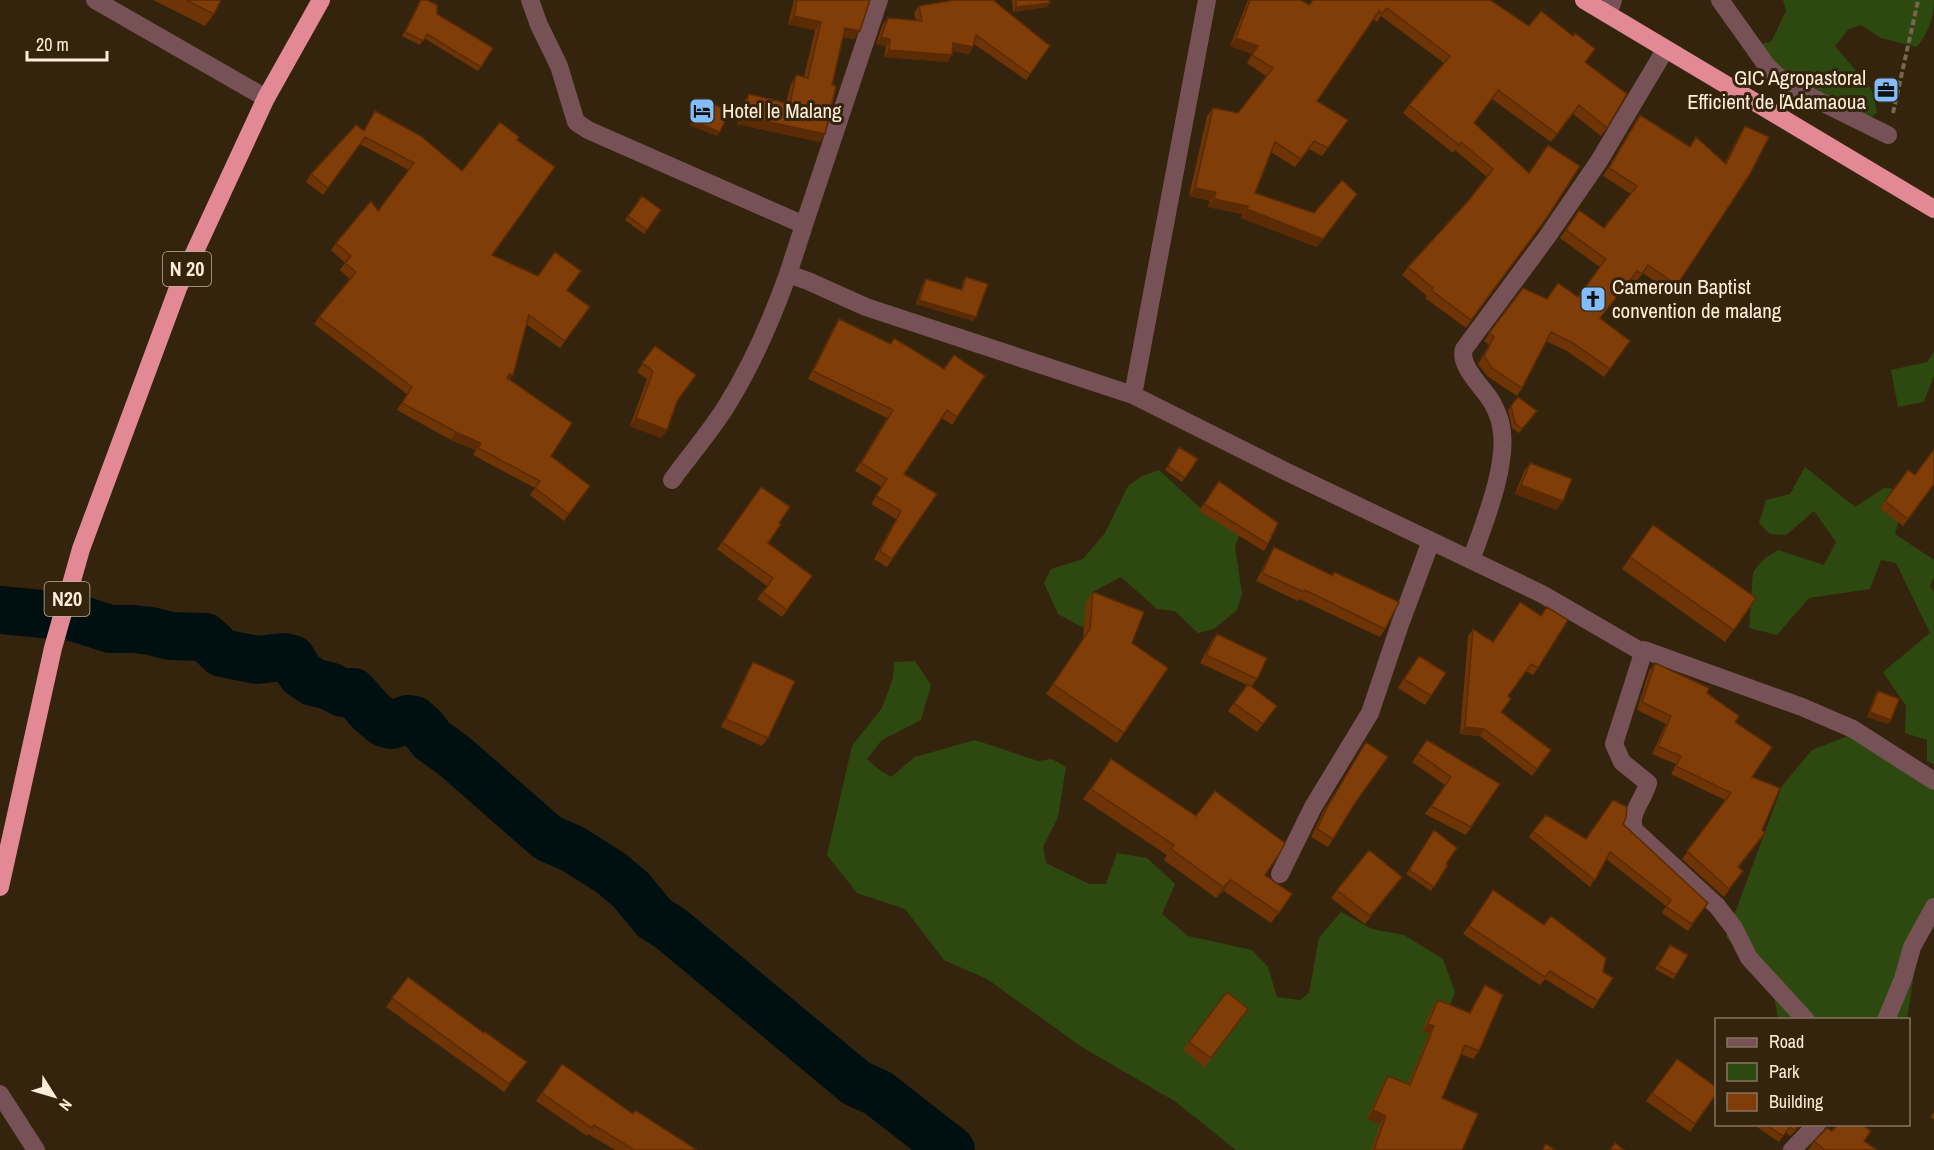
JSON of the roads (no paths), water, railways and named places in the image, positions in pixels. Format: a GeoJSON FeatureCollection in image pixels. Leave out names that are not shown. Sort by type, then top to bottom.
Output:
{"type":"FeatureCollection","features":[{"type":"Feature","properties":{"kind":"highway","name":"N 20"},"geometry":{"type":"LineString","coordinates":[[81,549],[178,288],[266,98],[321,0]]}},
{"type":"Feature","properties":{"kind":"highway"},"geometry":{"type":"LineString","coordinates":[[1584,0],[1611,7],[1665,50],[1934,209]]}},
{"type":"Feature","properties":{"kind":"highway","name":"N20"},"geometry":{"type":"LineString","coordinates":[[0,887],[53,648],[81,549]]}},
{"type":"Feature","properties":{"kind":"street"},"geometry":{"type":"LineString","coordinates":[[95,0],[266,98]]}},
{"type":"Feature","properties":{"kind":"street"},"geometry":{"type":"LineString","coordinates":[[530,0],[539,25],[559,66],[576,122],[588,130],[804,225]]}},
{"type":"Feature","properties":{"kind":"street"},"geometry":{"type":"LineString","coordinates":[[672,480],[726,406],[746,373],[772,320],[879,0]]}},
{"type":"Feature","properties":{"kind":"street"},"geometry":{"type":"LineString","coordinates":[[1133,395],[1207,0]]}},
{"type":"Feature","properties":{"kind":"street"},"geometry":{"type":"LineString","coordinates":[[1720,0],[1767,66],[1781,79],[1811,97],[1888,135]]}},
{"type":"Feature","properties":{"kind":"street"},"geometry":{"type":"LineString","coordinates":[[1471,560],[1495,490],[1501,454],[1501,426],[1493,404],[1465,363],[1462,355],[1464,349],[1547,237],[1599,161],[1665,50]]}},
{"type":"Feature","properties":{"kind":"street"},"geometry":{"type":"LineString","coordinates":[[788,274],[866,307],[1133,395],[1542,594],[1642,652],[1644,650],[1802,707],[1853,729],[1934,781]]}},
{"type":"Feature","properties":{"kind":"street"},"geometry":{"type":"LineString","coordinates":[[1280,874],[1318,798],[1370,713],[1431,541]]}},
{"type":"Feature","properties":{"kind":"street"},"geometry":{"type":"LineString","coordinates":[[1644,650],[1614,744],[1622,762],[1648,783],[1632,818],[1635,831],[1717,906],[1734,928],[1749,958],[1804,1018]]}},
{"type":"Feature","properties":{"kind":"street"},"geometry":{"type":"LineString","coordinates":[[1887,1018],[1903,979],[1912,947],[1934,907]]}},
{"type":"Feature","properties":{"kind":"street"},"geometry":{"type":"LineString","coordinates":[[0,1094],[36,1150]]}},
{"type":"Feature","properties":{"kind":"street"},"geometry":{"type":"LineString","coordinates":[[1792,1150],[1816,1126]]}},
{"type":"Feature","properties":{"kind":"waterway"},"geometry":{"type":"LineString","coordinates":[[0,610],[73,617],[110,629],[151,631],[170,636],[205,637],[222,653],[257,660],[284,657],[292,659],[301,674],[313,682],[343,693],[353,692],[384,723],[391,725],[408,719],[414,720],[432,740],[453,755],[548,838],[573,849],[611,873],[631,890],[654,918],[670,928],[856,1083],[878,1093],[951,1150]]}},
{"type":"Feature","properties":{"kind":"place","name":"GIC Agropastoral Efficient de ľAdamaoua"},"geometry":{"type":"Point","coordinates":[1886,90]}},
{"type":"Feature","properties":{"kind":"place","name":"Hotel le Malang"},"geometry":{"type":"Point","coordinates":[702,111]}},
{"type":"Feature","properties":{"kind":"place","name":"Cameroun Baptist convention de malang"},"geometry":{"type":"Point","coordinates":[1593,299]}}]}
